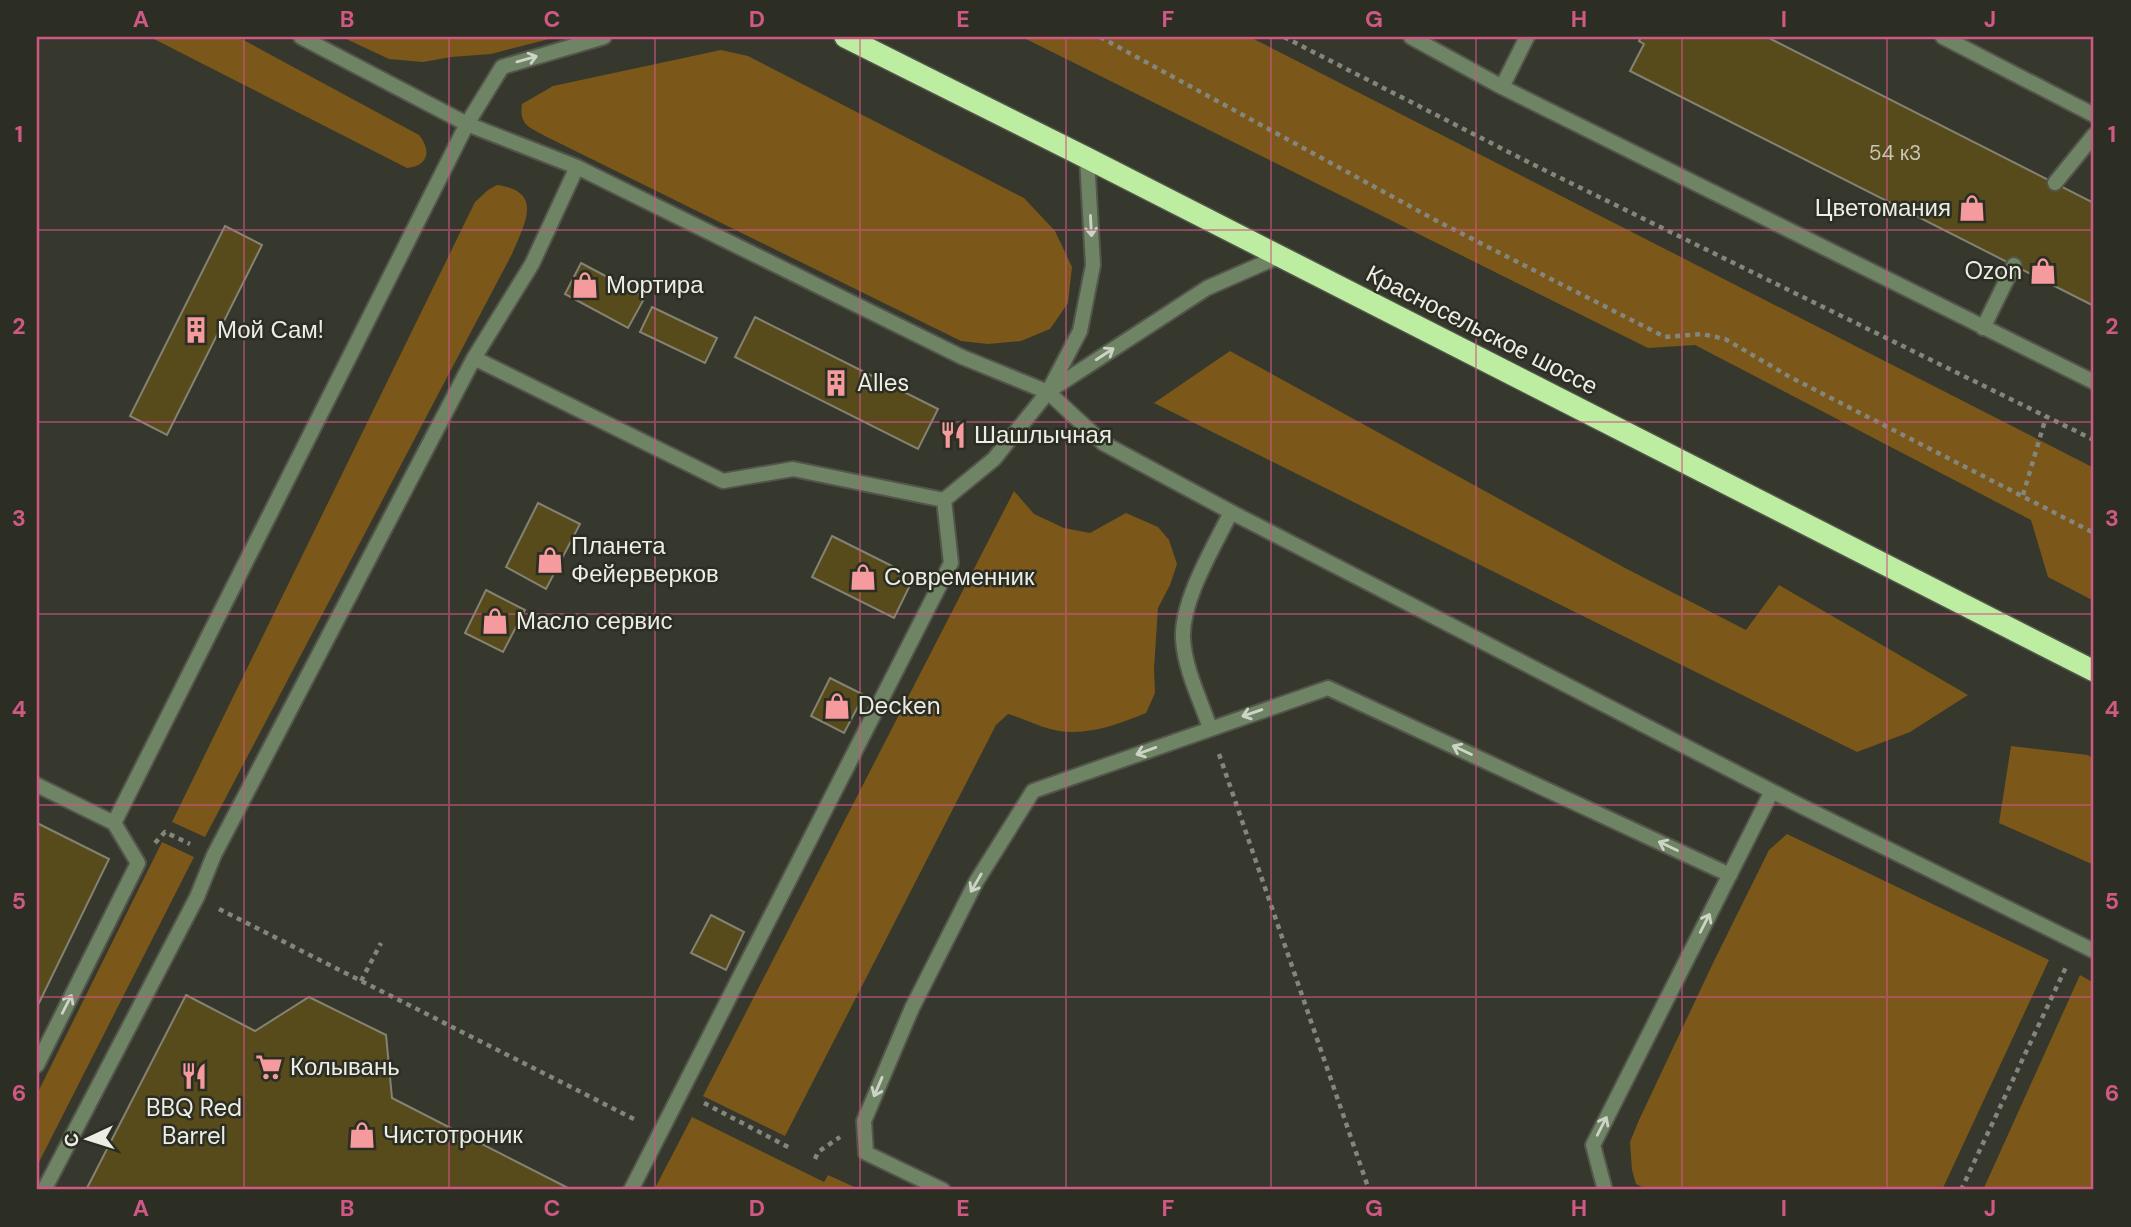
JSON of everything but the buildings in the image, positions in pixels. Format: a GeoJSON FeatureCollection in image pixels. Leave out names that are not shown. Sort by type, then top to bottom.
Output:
{"type":"FeatureCollection","features":[{"type":"Feature","properties":{"kind":"highway","name":"Красносельское шоссе"},"geometry":{"type":"LineString","coordinates":[[845,37],[2094,671]]}},
{"type":"Feature","properties":{"kind":"lane"},"geometry":{"type":"LineString","coordinates":[[301,37],[467,124],[577,167],[962,356],[1048,392],[1102,443],[1231,512],[1772,791],[2094,951]]}},
{"type":"Feature","properties":{"kind":"lane"},"geometry":{"type":"LineString","coordinates":[[114,823],[467,124],[502,67],[604,37]]}},
{"type":"Feature","properties":{"kind":"lane"},"geometry":{"type":"LineString","coordinates":[[1411,37],[1502,87],[2094,382]]}},
{"type":"Feature","properties":{"kind":"lane"},"geometry":{"type":"LineString","coordinates":[[1502,87],[1527,37]]}},
{"type":"Feature","properties":{"kind":"lane"},"geometry":{"type":"LineString","coordinates":[[1943,37],[2094,115]]}},
{"type":"Feature","properties":{"kind":"lane"},"geometry":{"type":"LineString","coordinates":[[2055,183],[2094,135]]}},
{"type":"Feature","properties":{"kind":"lane"},"geometry":{"type":"LineString","coordinates":[[474,358],[723,481],[793,470],[944,499],[994,459],[1048,392],[1080,331],[1093,265],[1087,158]]}},
{"type":"Feature","properties":{"kind":"lane"},"geometry":{"type":"LineString","coordinates":[[44,1190],[197,897],[214,855],[474,358],[532,264],[577,167]]}},
{"type":"Feature","properties":{"kind":"lane"},"geometry":{"type":"LineString","coordinates":[[1048,392],[1207,288],[1280,256]]}},
{"type":"Feature","properties":{"kind":"lane"},"geometry":{"type":"LineString","coordinates":[[1983,328],[2014,265]]}},
{"type":"Feature","properties":{"kind":"lane"},"geometry":{"type":"LineString","coordinates":[[631,1190],[950,563],[944,499]]}},
{"type":"Feature","properties":{"kind":"lane"},"geometry":{"type":"LineString","coordinates":[[1210,728],[1188,667],[1183,637],[1191,596],[1231,512]]}},
{"type":"Feature","properties":{"kind":"lane"},"geometry":{"type":"LineString","coordinates":[[943,1190],[866,1153],[864,1121],[912,1009],[976,882],[1033,791],[1328,688],[1730,875]]}},
{"type":"Feature","properties":{"kind":"lane"},"geometry":{"type":"LineString","coordinates":[[37,785],[114,823],[138,863],[37,1065]]}},
{"type":"Feature","properties":{"kind":"lane"},"geometry":{"type":"LineString","coordinates":[[1605,1190],[1593,1145],[1772,791]]}},
{"type":"Feature","properties":{"kind":"path"},"geometry":{"type":"LineString","coordinates":[[1100,37],[1437,221],[1665,337],[1702,334],[1725,340],[2094,533]]}},
{"type":"Feature","properties":{"kind":"path"},"geometry":{"type":"LineString","coordinates":[[1284,37],[1544,170],[2094,440]]}},
{"type":"Feature","properties":{"kind":"path"},"geometry":{"type":"LineString","coordinates":[[2023,495],[2046,417]]}},
{"type":"Feature","properties":{"kind":"path"},"geometry":{"type":"LineString","coordinates":[[1210,728],[1368,1190]]}},
{"type":"Feature","properties":{"kind":"path"},"geometry":{"type":"LineString","coordinates":[[138,863],[165,832],[214,855]]}},
{"type":"Feature","properties":{"kind":"path"},"geometry":{"type":"LineString","coordinates":[[197,897],[662,1133]]}},
{"type":"Feature","properties":{"kind":"path"},"geometry":{"type":"LineString","coordinates":[[362,981],[381,943]]}},
{"type":"Feature","properties":{"kind":"path"},"geometry":{"type":"LineString","coordinates":[[1961,1190],[2069,961]]}},
{"type":"Feature","properties":{"kind":"path"},"geometry":{"type":"LineString","coordinates":[[678,1100],[697,1099],[790,1147]]}},
{"type":"Feature","properties":{"kind":"shaded area"},"geometry":{"type":"Polygon","coordinates":[[[150,37],[238,37],[419,135],[426,147],[426,157],[420,164],[407,168],[150,37]]]}},
{"type":"Feature","properties":{"kind":"shaded area"},"geometry":{"type":"Polygon","coordinates":[[[342,37],[557,37],[491,54],[423,62],[389,59],[342,37]]]}},
{"type":"Feature","properties":{"kind":"shaded area"},"geometry":{"type":"Polygon","coordinates":[[[1022,37],[1252,38],[2094,468],[2094,601],[2048,577],[2031,520],[1695,345],[1648,348],[1022,37]]]}},
{"type":"Feature","properties":{"kind":"shaded area"},"geometry":{"type":"Polygon","coordinates":[[[721,50],[748,56],[1024,198],[1055,231],[1072,267],[1068,303],[1050,329],[1021,341],[988,344],[961,341],[545,136],[526,124],[522,117],[522,104],[553,86],[721,50]]]}},
{"type":"Feature","properties":{"kind":"shaded area"},"geometry":{"type":"Polygon","coordinates":[[[497,185],[512,188],[521,194],[526,202],[525,221],[512,254],[205,837],[172,822],[475,202],[497,185]]]}},
{"type":"Feature","properties":{"kind":"shaded area"},"geometry":{"type":"Polygon","coordinates":[[[1230,351],[1625,568],[1746,630],[1779,585],[1968,695],[1910,732],[1857,752],[1154,403],[1230,351]]]}},
{"type":"Feature","properties":{"kind":"shaded area"},"geometry":{"type":"Polygon","coordinates":[[[1014,491],[1034,514],[1064,528],[1090,533],[1126,513],[1158,527],[1169,540],[1177,564],[1158,608],[1155,693],[1146,713],[1099,729],[1062,731],[1008,714],[996,725],[785,1136],[703,1096],[1014,491]]]}},
{"type":"Feature","properties":{"kind":"shaded area"},"geometry":{"type":"Polygon","coordinates":[[[2011,746],[2088,755],[2094,759],[2094,865],[1999,823],[2011,746]]]}},
{"type":"Feature","properties":{"kind":"shaded area"},"geometry":{"type":"Polygon","coordinates":[[[1787,834],[2049,960],[1942,1190],[1648,1190],[1636,1184],[1630,1142],[1639,1120],[1769,850],[1787,834]]]}},
{"type":"Feature","properties":{"kind":"shaded area"},"geometry":{"type":"Polygon","coordinates":[[[162,842],[194,857],[37,1166],[37,1094],[162,842]]]}},
{"type":"Feature","properties":{"kind":"shaded area"},"geometry":{"type":"Polygon","coordinates":[[[2080,975],[2094,983],[2094,1190],[1983,1190],[2080,975]]]}},
{"type":"Feature","properties":{"kind":"shaded area"},"geometry":{"type":"Polygon","coordinates":[[[692,1117],[824,1182],[828,1175],[861,1190],[654,1190],[692,1117]]]}},
{"type":"Feature","properties":{"kind":"place","name":"Цветомания"},"geometry":{"type":"Point","coordinates":[1972,208]}},
{"type":"Feature","properties":{"kind":"place","name":"Ozon"},"geometry":{"type":"Point","coordinates":[2043,271]}},
{"type":"Feature","properties":{"kind":"place","name":"Мортира"},"geometry":{"type":"Point","coordinates":[585,285]}},
{"type":"Feature","properties":{"kind":"place","name":"Мой Сам!"},"geometry":{"type":"Point","coordinates":[196,330]}},
{"type":"Feature","properties":{"kind":"place","name":"Alles"},"geometry":{"type":"Point","coordinates":[836,383]}},
{"type":"Feature","properties":{"kind":"place","name":"Шашлычная"},"geometry":{"type":"Point","coordinates":[953,435]}},
{"type":"Feature","properties":{"kind":"place","name":"Планета Фейерверков"},"geometry":{"type":"Point","coordinates":[550,560]}},
{"type":"Feature","properties":{"kind":"place","name":"Современник"},"geometry":{"type":"Point","coordinates":[863,577]}},
{"type":"Feature","properties":{"kind":"place","name":"Масло сервис"},"geometry":{"type":"Point","coordinates":[495,621]}},
{"type":"Feature","properties":{"kind":"place","name":"Decken"},"geometry":{"type":"Point","coordinates":[837,706]}},
{"type":"Feature","properties":{"kind":"place","name":"Колывань"},"geometry":{"type":"Point","coordinates":[269,1067]}},
{"type":"Feature","properties":{"kind":"place","name":"BBQ Red Barrel"},"geometry":{"type":"Point","coordinates":[194,1076]}},
{"type":"Feature","properties":{"kind":"place","name":"Чистотроник"},"geometry":{"type":"Point","coordinates":[362,1135]}}]}
